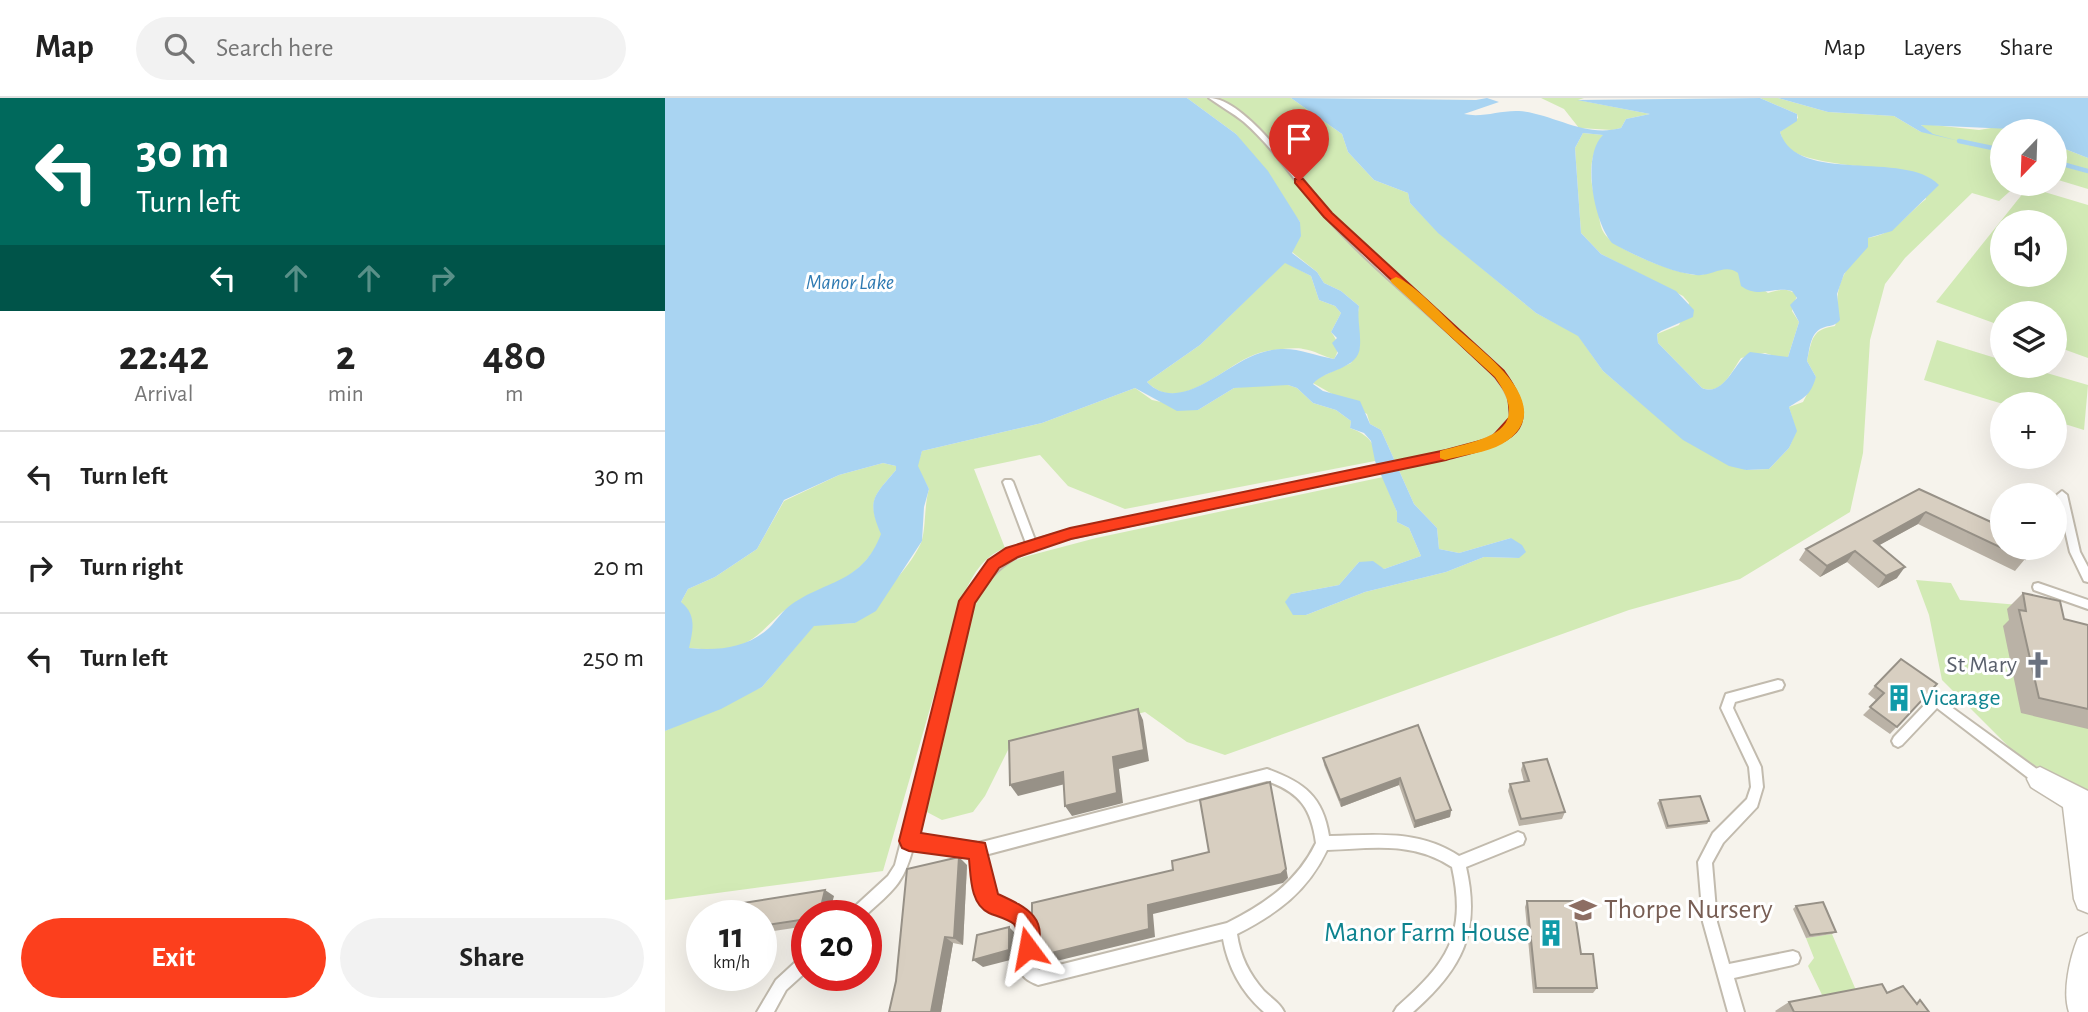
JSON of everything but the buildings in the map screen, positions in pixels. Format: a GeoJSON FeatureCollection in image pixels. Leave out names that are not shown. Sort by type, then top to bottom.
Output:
{"type":"FeatureCollection","features":[{"type":"Feature","properties":{"kind":"street"},"geometry":{"type":"LineString","coordinates":[[2040,779],[2082,802],[2088,899]]}},
{"type":"Feature","properties":{"kind":"street"},"geometry":{"type":"LineString","coordinates":[[2084,1012],[2081,1003],[2088,948]]}},
{"type":"Feature","properties":{"kind":"lane"},"geometry":{"type":"LineString","coordinates":[[872,900],[893,881],[909,841],[968,601],[994,564],[1032,545],[1083,531],[1415,461],[1496,441],[1510,429],[1517,417],[1514,395],[1500,374],[1328,215],[1261,133],[1228,105],[1212,98]]}},
{"type":"Feature","properties":{"kind":"lane"},"geometry":{"type":"LineString","coordinates":[[1008,482],[1032,545]]}},
{"type":"Feature","properties":{"kind":"lane"},"geometry":{"type":"LineString","coordinates":[[2067,517],[2075,552],[2088,578]]}},
{"type":"Feature","properties":{"kind":"lane"},"geometry":{"type":"LineString","coordinates":[[2038,587],[2088,605]]}},
{"type":"Feature","properties":{"kind":"lane"},"geometry":{"type":"LineString","coordinates":[[1736,1012],[1710,922],[1705,862],[1718,838],[1752,803],[1757,787],[1755,767],[1727,708],[1730,698],[1778,685]]}},
{"type":"Feature","properties":{"kind":"lane"},"geometry":{"type":"LineString","coordinates":[[1898,741],[1936,701],[2040,779]]}},
{"type":"Feature","properties":{"kind":"lane"},"geometry":{"type":"LineString","coordinates":[[909,841],[978,850],[1267,775],[1293,783],[1311,803],[1321,822],[1323,843],[1314,866],[1293,891],[1265,913],[1229,930],[1038,978],[1028,972],[1027,925],[1020,916],[990,902],[984,891],[978,850]]}},
{"type":"Feature","properties":{"kind":"lane"},"geometry":{"type":"LineString","coordinates":[[1458,863],[1518,839]]}},
{"type":"Feature","properties":{"kind":"lane"},"geometry":{"type":"LineString","coordinates":[[1323,843],[1421,842],[1444,851],[1458,863],[1465,888],[1464,929],[1454,957],[1433,986],[1402,1012]]}},
{"type":"Feature","properties":{"kind":"lane"},"geometry":{"type":"LineString","coordinates":[[1229,930],[1231,951],[1241,975],[1276,1012]]}},
{"type":"Feature","properties":{"kind":"lane"},"geometry":{"type":"LineString","coordinates":[[1725,972],[1793,958]]}},
{"type":"Feature","properties":{"kind":"lane"},"geometry":{"type":"LineString","coordinates":[[765,1012],[781,985],[791,976]]}},
{"type":"Feature","properties":{"kind":"green space"},"geometry":{"type":"Polygon","coordinates":[[[1187,98],[1291,98],[1342,134],[1348,152],[1374,180],[1408,193],[1410,203],[1439,233],[1536,313],[1578,335],[1603,371],[1649,410],[1746,470],[1769,469],[1789,448],[1796,431],[1789,407],[1803,402],[1816,377],[1807,361],[1812,341],[1817,333],[1835,326],[1840,286],[1854,257],[1868,238],[1893,228],[1926,199],[1916,173],[1828,162],[1797,153],[1786,145],[1780,132],[1798,118],[1797,114],[1760,98],[1778,98],[1828,112],[1894,116],[1921,132],[1930,132],[1921,126],[1924,124],[1979,130],[1990,128],[1990,196],[2005,196],[1999,201],[1972,193],[1905,258],[1885,284],[1870,340],[1863,453],[1850,512],[1740,579],[1629,610],[1225,755],[1187,742],[1145,712],[1010,746],[985,796],[973,812],[942,820],[925,811],[974,601],[983,583],[1001,566],[1024,557],[1096,538],[1383,477],[1397,512],[1397,522],[1409,528],[1421,556],[1384,569],[1359,562],[1339,585],[1291,594],[1306,615],[1365,592],[1446,572],[1484,557],[1519,558],[1511,538],[1459,553],[1439,549],[1437,528],[1414,504],[1381,430],[1370,424],[1367,414],[1313,383],[1351,363],[1360,346],[1356,326],[1359,306],[1341,291],[1324,283],[1317,272],[1292,252],[1300,222],[1236,134],[1187,98]]]}},
{"type":"Feature","properties":{"kind":"green space"},"geometry":{"type":"Polygon","coordinates":[[[1541,98],[1584,98],[1578,100],[1650,114],[1626,119],[1621,128],[1612,130],[1579,128],[1564,109],[1541,98]]]}},
{"type":"Feature","properties":{"kind":"green space"},"geometry":{"type":"Polygon","coordinates":[[[1583,133],[1604,135],[1595,150],[1591,175],[1601,226],[1610,240],[1646,260],[1674,270],[1701,275],[1728,268],[1741,273],[1768,293],[1783,290],[1793,292],[1797,295],[1792,311],[1799,322],[1788,357],[1784,359],[1765,353],[1741,358],[1720,386],[1709,390],[1702,388],[1658,343],[1657,334],[1679,325],[1689,303],[1683,296],[1601,254],[1581,233],[1575,148],[1583,133]]]}},
{"type":"Feature","properties":{"kind":"green space"},"geometry":{"type":"Polygon","coordinates":[[[2067,150],[2088,158],[2088,189],[2067,183],[2067,150]]]}},
{"type":"Feature","properties":{"kind":"green space"},"geometry":{"type":"Polygon","coordinates":[[[2021,196],[2058,196],[2088,205],[2088,358],[2067,350],[2067,301],[1990,301],[1990,322],[1936,302],[1990,234],[1990,287],[2067,287],[2067,210],[2010,210],[2021,196]]]}},
{"type":"Feature","properties":{"kind":"green space"},"geometry":{"type":"Polygon","coordinates":[[[1285,262],[1311,276],[1319,300],[1335,306],[1341,313],[1331,332],[1337,345],[1334,359],[1307,350],[1281,349],[1259,353],[1188,391],[1174,394],[1160,391],[1147,382],[1200,345],[1285,262]]]}},
{"type":"Feature","properties":{"kind":"green space"},"geometry":{"type":"Polygon","coordinates":[[[1937,340],[1990,356],[1990,378],[2064,378],[2088,385],[2084,430],[2067,425],[2067,392],[1990,392],[1990,400],[1924,380],[1937,340]]]}},
{"type":"Feature","properties":{"kind":"green space"},"geometry":{"type":"Polygon","coordinates":[[[1288,385],[1297,388],[1313,403],[1336,410],[1351,421],[1350,428],[1369,440],[1374,449],[1375,461],[1125,509],[1068,486],[1040,455],[974,469],[1005,548],[984,562],[962,598],[883,871],[665,900],[665,731],[762,687],[814,625],[855,623],[891,585],[908,565],[923,538],[929,489],[917,466],[922,451],[1042,423],[1135,388],[1152,400],[1198,410],[1234,388],[1288,385]]]}},
{"type":"Feature","properties":{"kind":"green space"},"geometry":{"type":"Polygon","coordinates":[[[883,463],[896,466],[896,470],[875,499],[874,513],[882,534],[873,552],[862,565],[836,583],[793,605],[746,643],[710,650],[688,648],[681,602],[688,589],[715,577],[757,549],[784,501],[839,475],[883,463]]]}},
{"type":"Feature","properties":{"kind":"green space"},"geometry":{"type":"Polygon","coordinates":[[[1916,580],[1951,583],[1960,600],[2042,607],[2088,646],[2088,792],[2067,786],[2014,752],[1942,680],[1929,615],[1916,580]]]}},
{"type":"Feature","properties":{"kind":"green space"},"geometry":{"type":"Polygon","coordinates":[[[1832,934],[1858,995],[1825,1001],[1808,966],[1814,958],[1806,938],[1832,934]]]}},
{"type":"Feature","properties":{"kind":"water","name":"Manor Lake"},"geometry":{"type":"Polygon","coordinates":[[[665,98],[1187,98],[1236,134],[1268,171],[1300,222],[1301,236],[1292,253],[1317,272],[1324,283],[1341,291],[1359,306],[1358,354],[1348,365],[1325,375],[1313,384],[1323,391],[1360,401],[1370,424],[1381,430],[1414,504],[1437,528],[1439,549],[1459,553],[1511,538],[1522,545],[1526,552],[1519,558],[1484,557],[1446,572],[1365,592],[1306,615],[1293,615],[1285,602],[1291,594],[1339,585],[1359,562],[1373,561],[1384,569],[1421,556],[1409,528],[1397,522],[1397,512],[1375,461],[1371,441],[1364,433],[1350,428],[1351,421],[1336,410],[1313,403],[1297,388],[1288,385],[1234,388],[1198,410],[1177,411],[1135,388],[1042,423],[922,451],[918,466],[929,489],[924,507],[922,541],[876,611],[855,623],[814,626],[762,687],[721,709],[665,731],[665,98]],[[1285,263],[1200,345],[1147,382],[1160,391],[1174,393],[1188,390],[1247,359],[1271,350],[1298,350],[1334,359],[1338,353],[1332,343],[1337,338],[1331,332],[1341,313],[1335,306],[1319,300],[1311,276],[1285,263]],[[883,463],[839,475],[784,500],[757,549],[715,577],[688,589],[681,602],[692,618],[689,648],[732,647],[751,640],[769,628],[792,604],[843,578],[864,562],[881,534],[874,513],[875,499],[896,470],[896,466],[883,463]]]}},
{"type":"Feature","properties":{"kind":"water"},"geometry":{"type":"Polygon","coordinates":[[[1291,98],[1487,98],[1499,102],[1464,114],[1519,111],[1582,128],[1607,130],[1621,128],[1626,119],[1650,114],[1577,100],[1760,98],[1797,114],[1797,121],[1780,132],[1790,148],[1807,158],[1829,163],[1902,169],[1923,175],[1939,185],[1892,231],[1868,238],[1868,247],[1844,274],[1837,294],[1840,320],[1816,332],[1812,341],[1807,361],[1816,377],[1809,393],[1789,407],[1797,431],[1789,448],[1769,469],[1746,470],[1729,466],[1683,440],[1603,371],[1578,336],[1536,313],[1438,233],[1410,203],[1408,193],[1374,180],[1348,152],[1342,134],[1291,98]],[[1583,133],[1575,148],[1581,233],[1601,254],[1676,291],[1694,310],[1693,317],[1657,334],[1658,343],[1702,388],[1710,389],[1723,383],[1750,352],[1788,357],[1799,322],[1790,305],[1797,298],[1792,291],[1748,290],[1741,286],[1738,273],[1728,269],[1702,275],[1674,271],[1612,243],[1595,205],[1591,173],[1596,145],[1603,135],[1583,133]]]}},
{"type":"Feature","properties":{"kind":"water"},"geometry":{"type":"Polygon","coordinates":[[[1778,98],[2088,98],[2088,158],[2067,150],[2067,119],[1990,119],[1990,128],[1921,125],[1933,134],[1959,141],[1921,132],[1894,116],[1828,112],[1778,98]]]}},
{"type":"Feature","properties":{"kind":"waterway"},"geometry":{"type":"LineString","coordinates":[[1959,141],[1990,147]]}},
{"type":"Feature","properties":{"kind":"waterway"},"geometry":{"type":"LineString","coordinates":[[2067,165],[2088,171]]}},
{"type":"Feature","properties":{"kind":"slow traffic"},"geometry":{"type":"LineString","coordinates":[[1396,280],[1500,374],[1514,395],[1517,417],[1510,429],[1496,441],[1445,455]]}},
{"type":"Feature","properties":{"kind":"place","name":"St Mary"},"geometry":{"type":"Point","coordinates":[2038,665]}},
{"type":"Feature","properties":{"kind":"place","name":"Vicarage"},"geometry":{"type":"Point","coordinates":[1899,698]}},
{"type":"Feature","properties":{"kind":"place","name":"Thorpe Nursery"},"geometry":{"type":"Point","coordinates":[1583,910]}},
{"type":"Feature","properties":{"kind":"place","name":"Manor Farm House"},"geometry":{"type":"Point","coordinates":[1551,933]}},
{"type":"Feature","properties":{"kind":"route"},"geometry":{"type":"LineString","coordinates":[[1028,948],[1027,925],[1020,916],[990,902],[984,891],[978,850],[909,841],[968,601],[978,583],[994,564],[1032,545],[1070,534],[1446,455],[1496,441],[1510,429],[1517,417],[1514,395],[1500,374],[1328,215],[1299,181]]}}]}
